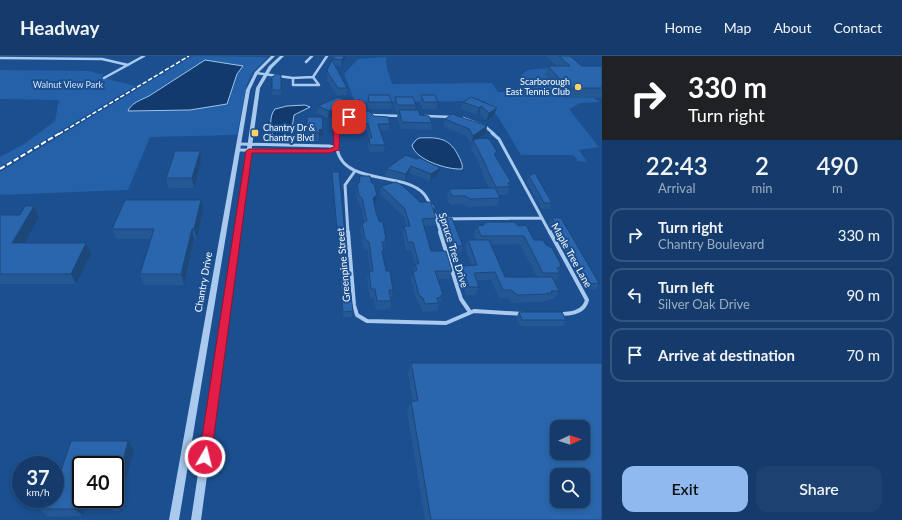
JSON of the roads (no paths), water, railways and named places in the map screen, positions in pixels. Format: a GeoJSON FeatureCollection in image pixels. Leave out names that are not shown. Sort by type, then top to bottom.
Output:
{"type":"FeatureCollection","features":[{"type":"Feature","properties":{"kind":"street"},"geometry":{"type":"LineString","coordinates":[[104,78],[144,56]]}},
{"type":"Feature","properties":{"kind":"street","name":"Chantry Drive"},"geometry":{"type":"LineString","coordinates":[[174,520],[248,90],[256,74],[273,56]]}},
{"type":"Feature","properties":{"kind":"street"},"geometry":{"type":"LineString","coordinates":[[196,520],[258,88],[264,75],[270,67],[282,56]]}},
{"type":"Feature","properties":{"kind":"street"},"geometry":{"type":"LineString","coordinates":[[306,62],[312,56]]}},
{"type":"Feature","properties":{"kind":"street"},"geometry":{"type":"LineString","coordinates":[[313,77],[326,56]]}},
{"type":"Feature","properties":{"kind":"street"},"geometry":{"type":"LineString","coordinates":[[0,58],[102,59],[128,64]]}},
{"type":"Feature","properties":{"kind":"street"},"geometry":{"type":"LineString","coordinates":[[256,74],[293,78],[313,77]]}},
{"type":"Feature","properties":{"kind":"street"},"geometry":{"type":"LineString","coordinates":[[293,78],[293,85],[296,86],[319,85],[313,77]]}},
{"type":"Feature","properties":{"kind":"street"},"geometry":{"type":"LineString","coordinates":[[355,171],[340,160],[337,148],[337,127],[349,117],[362,115],[409,116]]}},
{"type":"Feature","properties":{"kind":"street","name":"Maple Tree Lane"},"geometry":{"type":"LineString","coordinates":[[424,116],[461,118],[477,123],[493,132],[500,139],[586,300],[586,304],[580,310],[553,314]]}},
{"type":"Feature","properties":{"kind":"street"},"geometry":{"type":"LineString","coordinates":[[238,147],[329,146],[337,148]]}},
{"type":"Feature","properties":{"kind":"street"},"geometry":{"type":"LineString","coordinates":[[238,147],[329,151],[337,148]]}},
{"type":"Feature","properties":{"kind":"street","name":"Spruce Tree Drive"},"geometry":{"type":"LineString","coordinates":[[355,171],[410,186],[421,191],[431,201],[461,299],[470,312]]}},
{"type":"Feature","properties":{"kind":"street","name":"Greenpine Street"},"geometry":{"type":"LineString","coordinates":[[355,171],[345,184],[345,195],[354,305],[357,315],[367,321],[446,323],[470,312]]}},
{"type":"Feature","properties":{"kind":"street"},"geometry":{"type":"LineString","coordinates":[[436,219],[541,218]]}},
{"type":"Feature","properties":{"kind":"street"},"geometry":{"type":"LineString","coordinates":[[470,312],[479,311],[530,314]]}},
{"type":"Feature","properties":{"kind":"railway"},"geometry":{"type":"LineString","coordinates":[[59,134],[189,56]]}},
{"type":"Feature","properties":{"kind":"railway"},"geometry":{"type":"LineString","coordinates":[[0,169],[60,133]]}},
{"type":"Feature","properties":{"kind":"place","name":"Scarborough East Tennis Club"},"geometry":{"type":"Point","coordinates":[578,87]}},
{"type":"Feature","properties":{"kind":"place","name":"Chantry Dr & Chantry Blvd"},"geometry":{"type":"Point","coordinates":[255,133]}},
{"type":"Feature","properties":{"kind":"park label","name":"Walnut View Park"},"geometry":{"type":"Point","coordinates":[68,85]}}]}
